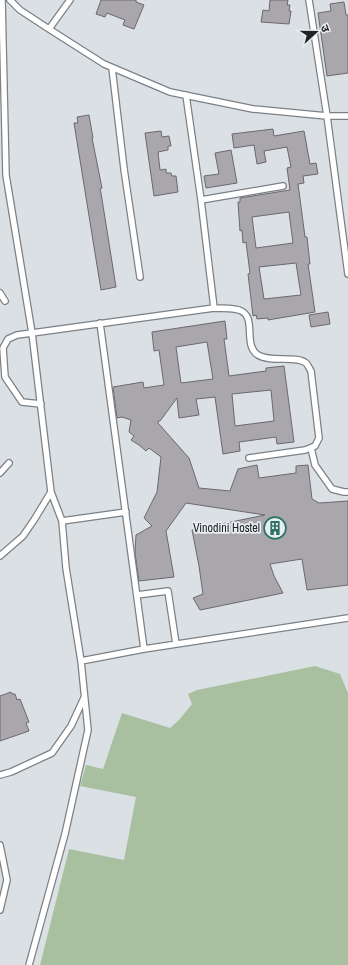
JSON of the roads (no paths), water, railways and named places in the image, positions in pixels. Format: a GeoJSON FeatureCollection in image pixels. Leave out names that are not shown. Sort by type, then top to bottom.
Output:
{"type":"FeatureCollection","features":[{"type":"Feature","properties":{"kind":"lane"},"geometry":{"type":"LineString","coordinates":[[2,0],[3,176],[32,333],[51,492],[62,521],[66,568],[81,661],[88,730],[65,834],[29,965]]}},
{"type":"Feature","properties":{"kind":"lane"},"geometry":{"type":"LineString","coordinates":[[10,0],[20,10],[49,30],[104,64],[170,92],[253,109],[327,116],[348,116]]}},
{"type":"Feature","properties":{"kind":"lane"},"geometry":{"type":"LineString","coordinates":[[49,30],[70,0]]}},
{"type":"Feature","properties":{"kind":"lane"},"geometry":{"type":"LineString","coordinates":[[309,0],[327,116],[348,274]]}},
{"type":"Feature","properties":{"kind":"lane"},"geometry":{"type":"LineString","coordinates":[[112,68],[124,169],[140,277]]}},
{"type":"Feature","properties":{"kind":"lane"},"geometry":{"type":"LineString","coordinates":[[186,95],[214,308]]}},
{"type":"Feature","properties":{"kind":"lane"},"geometry":{"type":"LineString","coordinates":[[201,200],[283,186]]}},
{"type":"Feature","properties":{"kind":"lane"},"geometry":{"type":"LineString","coordinates":[[0,294],[5,301]]}},
{"type":"Feature","properties":{"kind":"lane"},"geometry":{"type":"LineString","coordinates":[[41,404],[22,402],[5,377],[2,348],[8,340],[17,335],[100,322],[214,308],[238,310],[244,312],[249,318],[250,343],[256,354],[266,358],[301,360],[306,364],[310,371],[319,438],[314,446],[305,450],[249,458]]}},
{"type":"Feature","properties":{"kind":"lane"},"geometry":{"type":"LineString","coordinates":[[100,322],[144,649]]}},
{"type":"Feature","properties":{"kind":"lane"},"geometry":{"type":"LineString","coordinates":[[311,448],[315,465],[332,489],[348,492]]}},
{"type":"Feature","properties":{"kind":"lane"},"geometry":{"type":"LineString","coordinates":[[0,473],[9,463]]}},
{"type":"Feature","properties":{"kind":"lane"},"geometry":{"type":"LineString","coordinates":[[0,556],[23,536],[51,492]]}},
{"type":"Feature","properties":{"kind":"lane"},"geometry":{"type":"LineString","coordinates":[[62,521],[126,512]]}},
{"type":"Feature","properties":{"kind":"lane"},"geometry":{"type":"LineString","coordinates":[[137,595],[168,591],[176,644]]}},
{"type":"Feature","properties":{"kind":"lane"},"geometry":{"type":"LineString","coordinates":[[81,661],[144,649],[348,618]]}},
{"type":"Feature","properties":{"kind":"lane"},"geometry":{"type":"LineString","coordinates":[[0,775],[11,772],[52,753],[71,726],[85,698]]}},
{"type":"Feature","properties":{"kind":"lane"},"geometry":{"type":"LineString","coordinates":[[0,845],[7,880],[0,910]]}},
{"type":"Feature","properties":{"kind":"place","name":"Vinodini Hostel"},"geometry":{"type":"Point","coordinates":[275,528]}}]}
